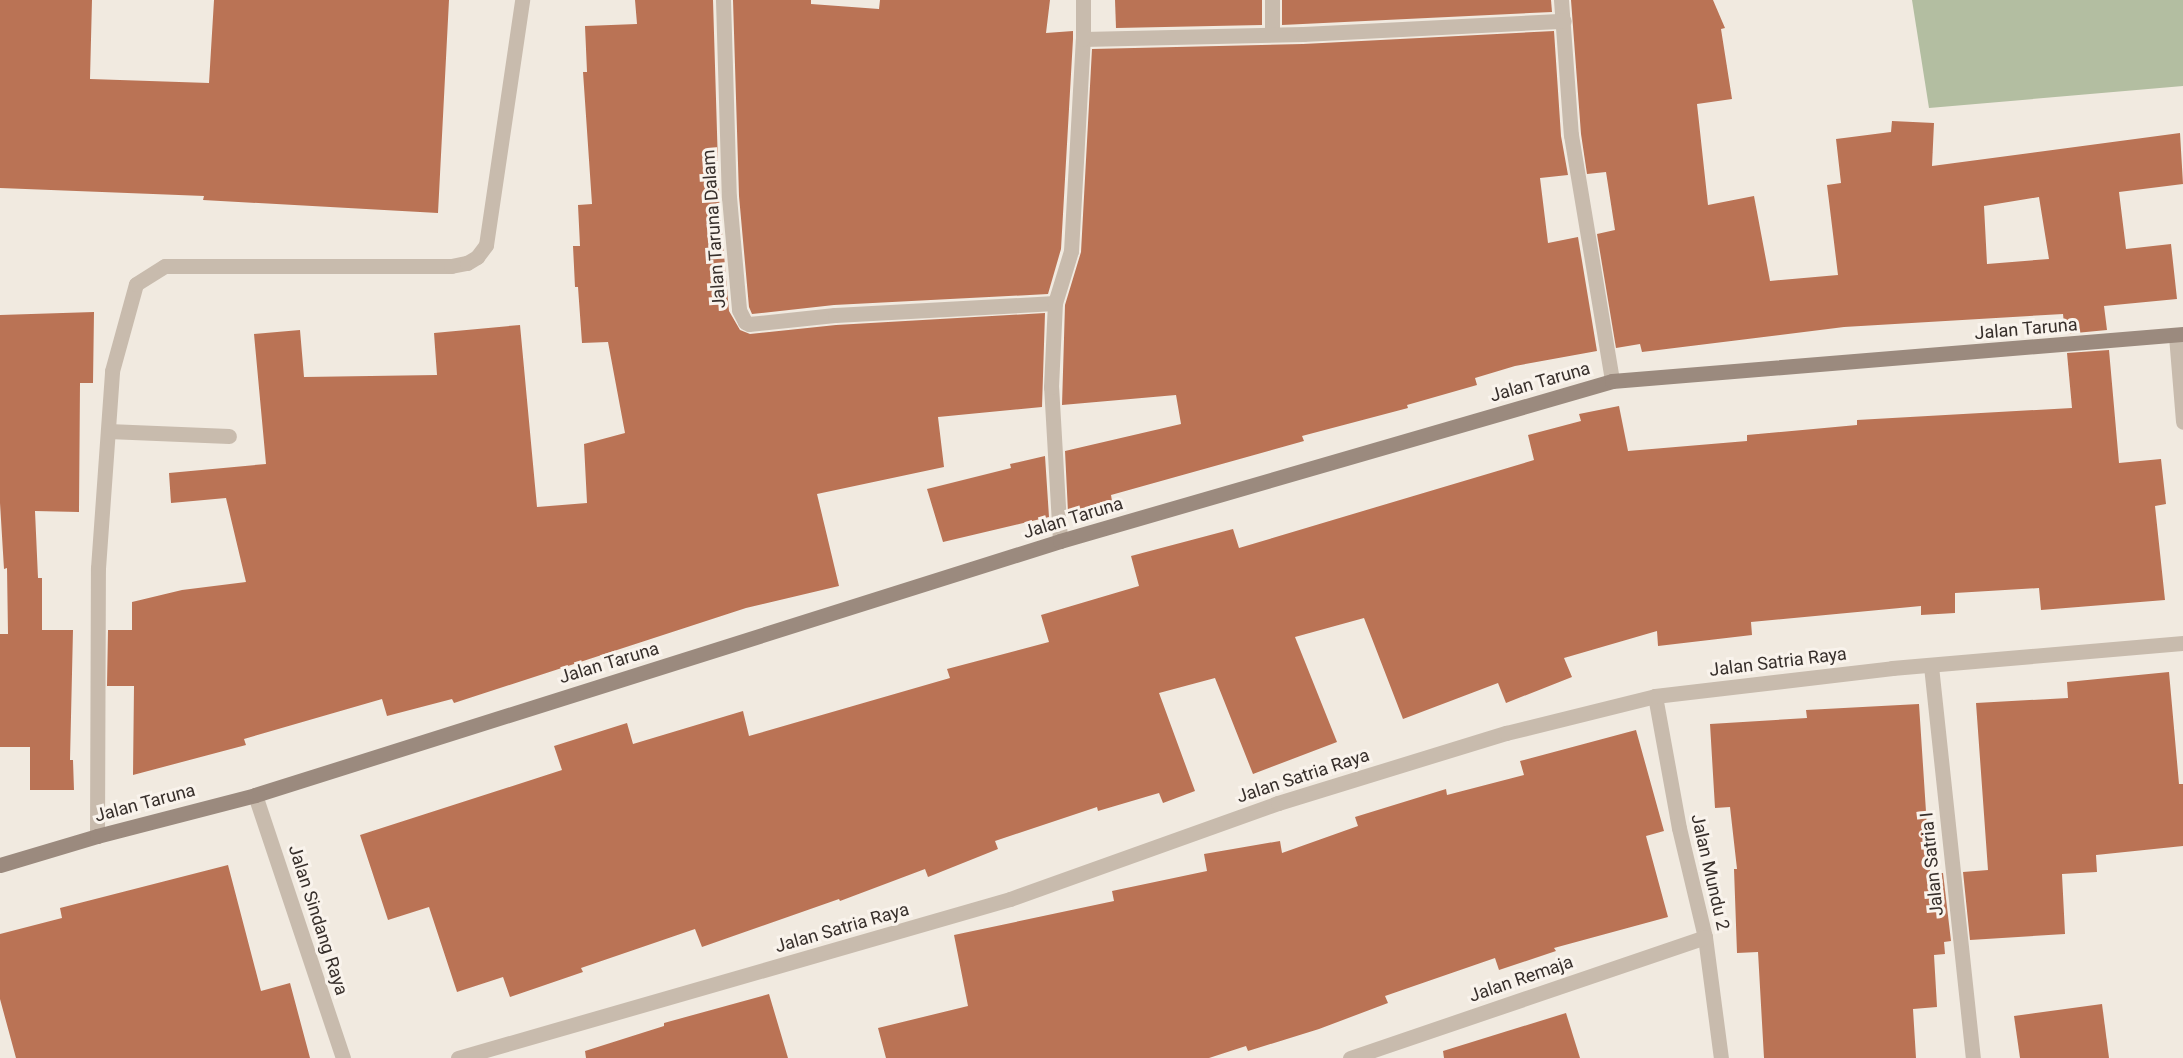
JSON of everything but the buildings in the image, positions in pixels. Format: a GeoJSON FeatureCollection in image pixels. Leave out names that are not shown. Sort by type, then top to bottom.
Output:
{"type":"FeatureCollection","features":[{"type":"Feature","properties":{"kind":"street"},"geometry":{"type":"LineString","coordinates":[[97,836],[98,568],[112,371],[136,284],[165,266],[451,266],[467,263],[477,257],[486,245],[522,0]]}},
{"type":"Feature","properties":{"kind":"street","name":"Jalan Taruna Dalam"},"geometry":{"type":"LineString","coordinates":[[723,0],[729,197],[739,310],[745,322],[748,324],[835,315],[1055,303]]}},
{"type":"Feature","properties":{"kind":"street"},"geometry":{"type":"LineString","coordinates":[[1060,542],[1051,387],[1055,303],[1071,251],[1083,39],[1083,0]]}},
{"type":"Feature","properties":{"kind":"street"},"geometry":{"type":"LineString","coordinates":[[1272,0],[1272,33]]}},
{"type":"Feature","properties":{"kind":"street"},"geometry":{"type":"LineString","coordinates":[[1560,0],[1564,21],[1571,135],[1612,381]]}},
{"type":"Feature","properties":{"kind":"street"},"geometry":{"type":"LineString","coordinates":[[1083,39],[1564,21]]}},
{"type":"Feature","properties":{"kind":"street"},"geometry":{"type":"LineString","coordinates":[[2180,335],[2183,422]]}},
{"type":"Feature","properties":{"kind":"street","name":"Jalan Taruna"},"geometry":{"type":"LineString","coordinates":[[0,865],[97,836],[255,795],[1060,542],[1612,381],[2180,335]]}},
{"type":"Feature","properties":{"kind":"street"},"geometry":{"type":"LineString","coordinates":[[108,431],[229,436]]}},
{"type":"Feature","properties":{"kind":"street","name":"Jalan Satria Raya"},"geometry":{"type":"LineString","coordinates":[[458,1058],[1010,899],[1290,800],[1506,733],[1655,696],[1892,668],[2183,644]]}},
{"type":"Feature","properties":{"kind":"street","name":"Jalan Satria I"},"geometry":{"type":"LineString","coordinates":[[1931,666],[1973,1058]]}},
{"type":"Feature","properties":{"kind":"street","name":"Jalan Mundu 2"},"geometry":{"type":"LineString","coordinates":[[1655,696],[1680,828],[1705,937],[1721,1058]]}},
{"type":"Feature","properties":{"kind":"street","name":"Jalan Sindang Raya"},"geometry":{"type":"LineString","coordinates":[[255,795],[343,1058]]}},
{"type":"Feature","properties":{"kind":"street","name":"Jalan Remaja"},"geometry":{"type":"LineString","coordinates":[[1350,1058],[1705,937]]}},
{"type":"Feature","properties":{"kind":"green space"},"geometry":{"type":"Polygon","coordinates":[[[1912,0],[2183,0],[2183,86],[1929,108],[1912,0]]]}}]}
